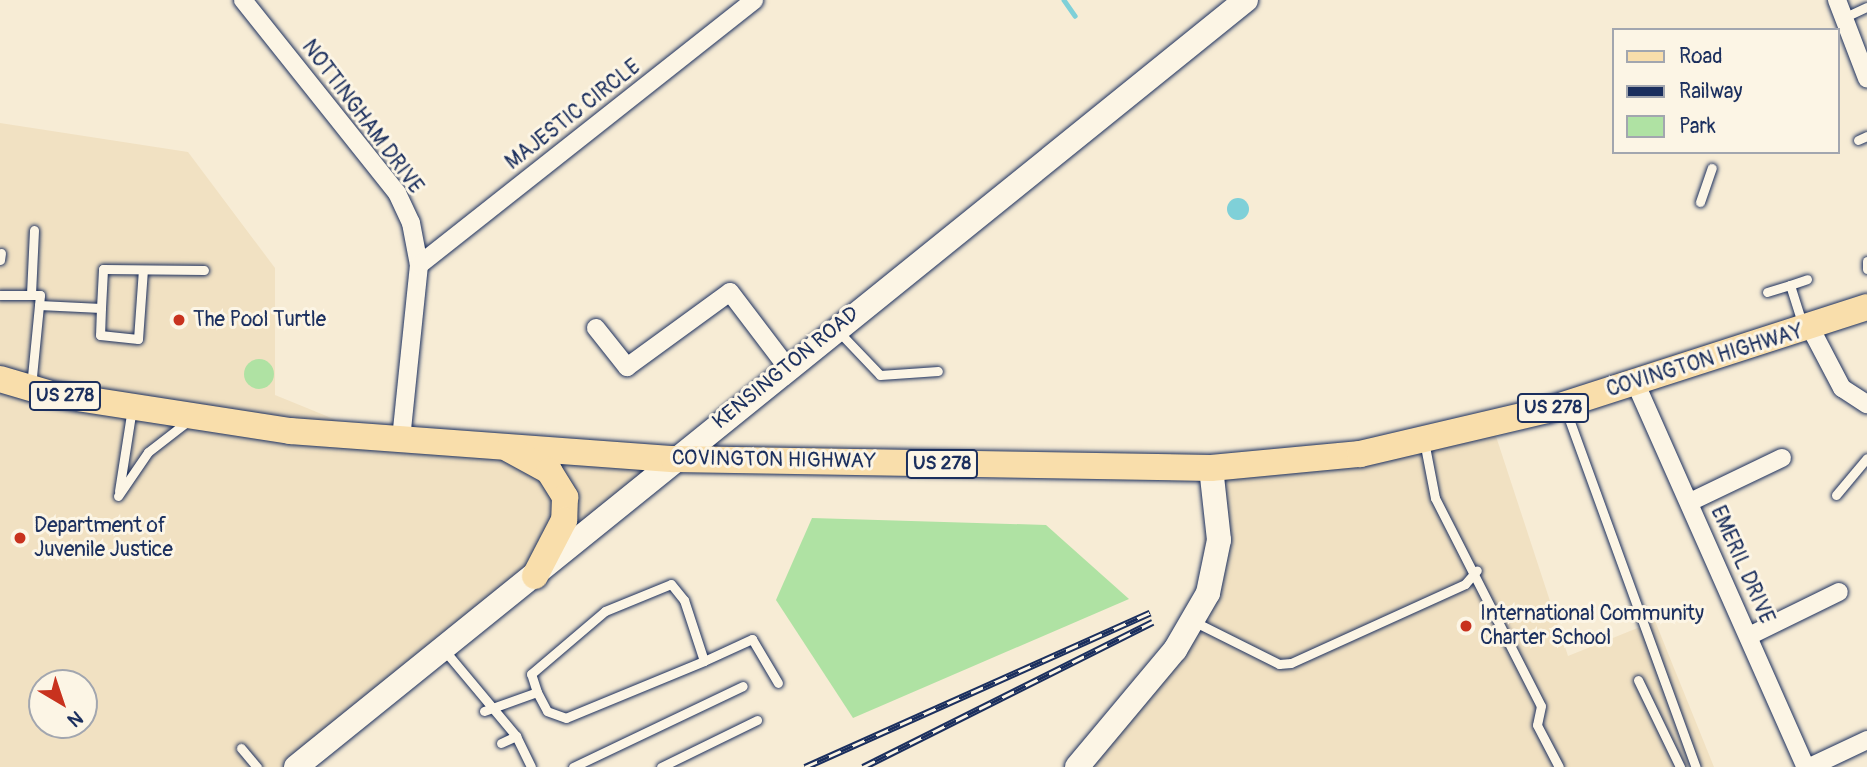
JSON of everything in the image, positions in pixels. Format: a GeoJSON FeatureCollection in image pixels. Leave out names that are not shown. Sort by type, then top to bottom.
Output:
{"type":"FeatureCollection","features":[{"type":"Feature","properties":{"kind":"main road","name":"COVINGTON HIGHWAY"},"geometry":{"type":"LineString","coordinates":[[0,379],[30,388],[195,416],[401,439],[502,444],[674,459],[1211,468],[1360,454],[1424,439],[1635,382],[1808,330],[1867,307]]}},
{"type":"Feature","properties":{"kind":"main road"},"geometry":{"type":"LineString","coordinates":[[502,444],[549,471],[565,497],[564,520],[535,576]]}},
{"type":"Feature","properties":{"kind":"street","name":"NOTTINGHAM DRIVE"},"geometry":{"type":"LineString","coordinates":[[243,0],[397,193],[411,223],[419,265],[401,439]]}},
{"type":"Feature","properties":{"kind":"street","name":"MAJESTIC CIRCLE"},"geometry":{"type":"LineString","coordinates":[[419,265],[754,0]]}},
{"type":"Feature","properties":{"kind":"street","name":"KENSINGTON ROAD"},"geometry":{"type":"LineString","coordinates":[[296,767],[535,576],[836,328],[1246,0]]}},
{"type":"Feature","properties":{"kind":"street"},"geometry":{"type":"LineString","coordinates":[[1837,0],[1841,19],[1867,78]]}},
{"type":"Feature","properties":{"kind":"street"},"geometry":{"type":"LineString","coordinates":[[596,328],[627,367],[730,292],[787,368]]}},
{"type":"Feature","properties":{"kind":"street"},"geometry":{"type":"LineString","coordinates":[[1808,330],[1842,388],[1867,404]]}},
{"type":"Feature","properties":{"kind":"street","name":"EMERIL DRIVE"},"geometry":{"type":"LineString","coordinates":[[1635,382],[1808,767]]}},
{"type":"Feature","properties":{"kind":"street"},"geometry":{"type":"LineString","coordinates":[[1690,502],[1782,458]]}},
{"type":"Feature","properties":{"kind":"street"},"geometry":{"type":"LineString","coordinates":[[1086,764],[1193,622],[1208,593],[1219,540],[1211,468]]}},
{"type":"Feature","properties":{"kind":"street"},"geometry":{"type":"LineString","coordinates":[[1749,636],[1839,592]]}},
{"type":"Feature","properties":{"kind":"street"},"geometry":{"type":"LineString","coordinates":[[1808,767],[1867,740]]}},
{"type":"Feature","properties":{"kind":"lane"},"geometry":{"type":"LineString","coordinates":[[1841,19],[1867,7]]}},
{"type":"Feature","properties":{"kind":"lane"},"geometry":{"type":"LineString","coordinates":[[1700,202],[1712,168]]}},
{"type":"Feature","properties":{"kind":"lane"},"geometry":{"type":"LineString","coordinates":[[31,294],[34,230]]}},
{"type":"Feature","properties":{"kind":"lane"},"geometry":{"type":"LineString","coordinates":[[0,260],[1,253]]}},
{"type":"Feature","properties":{"kind":"lane"},"geometry":{"type":"LineString","coordinates":[[1867,261],[1867,269]]}},
{"type":"Feature","properties":{"kind":"lane"},"geometry":{"type":"LineString","coordinates":[[143,270],[138,339],[100,335],[103,269],[204,270]]}},
{"type":"Feature","properties":{"kind":"lane"},"geometry":{"type":"LineString","coordinates":[[1767,292],[1807,279]]}},
{"type":"Feature","properties":{"kind":"lane"},"geometry":{"type":"LineString","coordinates":[[1790,285],[1808,330]]}},
{"type":"Feature","properties":{"kind":"lane"},"geometry":{"type":"LineString","coordinates":[[0,295],[40,295],[30,388]]}},
{"type":"Feature","properties":{"kind":"lane"},"geometry":{"type":"LineString","coordinates":[[38,305],[101,308]]}},
{"type":"Feature","properties":{"kind":"lane"},"geometry":{"type":"LineString","coordinates":[[836,328],[880,375],[938,371]]}},
{"type":"Feature","properties":{"kind":"lane"},"geometry":{"type":"LineString","coordinates":[[1564,403],[1696,767]]}},
{"type":"Feature","properties":{"kind":"lane"},"geometry":{"type":"LineString","coordinates":[[132,406],[118,495],[148,452],[195,416]]}},
{"type":"Feature","properties":{"kind":"lane"},"geometry":{"type":"LineString","coordinates":[[1424,439],[1434,498],[1463,564],[1477,570],[1541,706],[1537,725],[1559,767]]}},
{"type":"Feature","properties":{"kind":"lane"},"geometry":{"type":"LineString","coordinates":[[1836,495],[1867,458]]}},
{"type":"Feature","properties":{"kind":"lane"},"geometry":{"type":"LineString","coordinates":[[1193,622],[1279,664],[1291,663],[1465,584],[1477,570]]}},
{"type":"Feature","properties":{"kind":"lane"},"geometry":{"type":"LineString","coordinates":[[704,661],[684,600],[671,584],[605,611],[548,655],[531,674],[547,711],[566,718],[704,661],[752,639],[778,683]]}},
{"type":"Feature","properties":{"kind":"lane"},"geometry":{"type":"LineString","coordinates":[[443,649],[516,736],[531,767]]}},
{"type":"Feature","properties":{"kind":"lane"},"geometry":{"type":"LineString","coordinates":[[1638,680],[1679,767]]}},
{"type":"Feature","properties":{"kind":"lane"},"geometry":{"type":"LineString","coordinates":[[573,767],[743,686]]}},
{"type":"Feature","properties":{"kind":"lane"},"geometry":{"type":"LineString","coordinates":[[484,711],[537,692]]}},
{"type":"Feature","properties":{"kind":"lane"},"geometry":{"type":"LineString","coordinates":[[661,767],[757,720]]}},
{"type":"Feature","properties":{"kind":"lane"},"geometry":{"type":"LineString","coordinates":[[500,743],[516,736]]}},
{"type":"Feature","properties":{"kind":"lane"},"geometry":{"type":"LineString","coordinates":[[241,748],[257,767]]}},
{"type":"Feature","properties":{"kind":"shaded area"},"geometry":{"type":"Polygon","coordinates":[[[0,123],[188,152],[275,268],[275,395],[400,446],[674,459],[304,767],[0,767],[0,123]]]}},
{"type":"Feature","properties":{"kind":"shaded area"},"geometry":{"type":"Polygon","coordinates":[[[1489,415],[1568,656],[1655,621],[1714,767],[1087,767],[1196,620],[1211,468],[1489,415]]]}},
{"type":"Feature","properties":{"kind":"green space"},"geometry":{"type":"Polygon","coordinates":[[[259,359],[270,363],[274,374],[270,385],[259,389],[248,385],[244,374],[248,363],[259,359]]]}},
{"type":"Feature","properties":{"kind":"green space"},"geometry":{"type":"Polygon","coordinates":[[[812,518],[1046,525],[1129,599],[853,718],[776,600],[812,518]]]}},
{"type":"Feature","properties":{"kind":"water"},"geometry":{"type":"Polygon","coordinates":[[[1238,198],[1246,201],[1249,209],[1246,217],[1238,220],[1230,217],[1227,209],[1230,201],[1238,198]]]}},
{"type":"Feature","properties":{"kind":"waterway"},"geometry":{"type":"LineString","coordinates":[[1064,0],[1075,16]]}},
{"type":"Feature","properties":{"kind":"railway"},"geometry":{"type":"LineString","coordinates":[[805,767],[1150,613]]}},
{"type":"Feature","properties":{"kind":"railway"},"geometry":{"type":"LineString","coordinates":[[863,767],[1153,622]]}},
{"type":"Feature","properties":{"kind":"place","name":"The Pool Turtle"},"geometry":{"type":"Point","coordinates":[179,320]}},
{"type":"Feature","properties":{"kind":"place","name":"Department of Juvenile Justice"},"geometry":{"type":"Point","coordinates":[20,538]}},
{"type":"Feature","properties":{"kind":"place","name":"International Community Charter School"},"geometry":{"type":"Point","coordinates":[1466,626]}}]}
